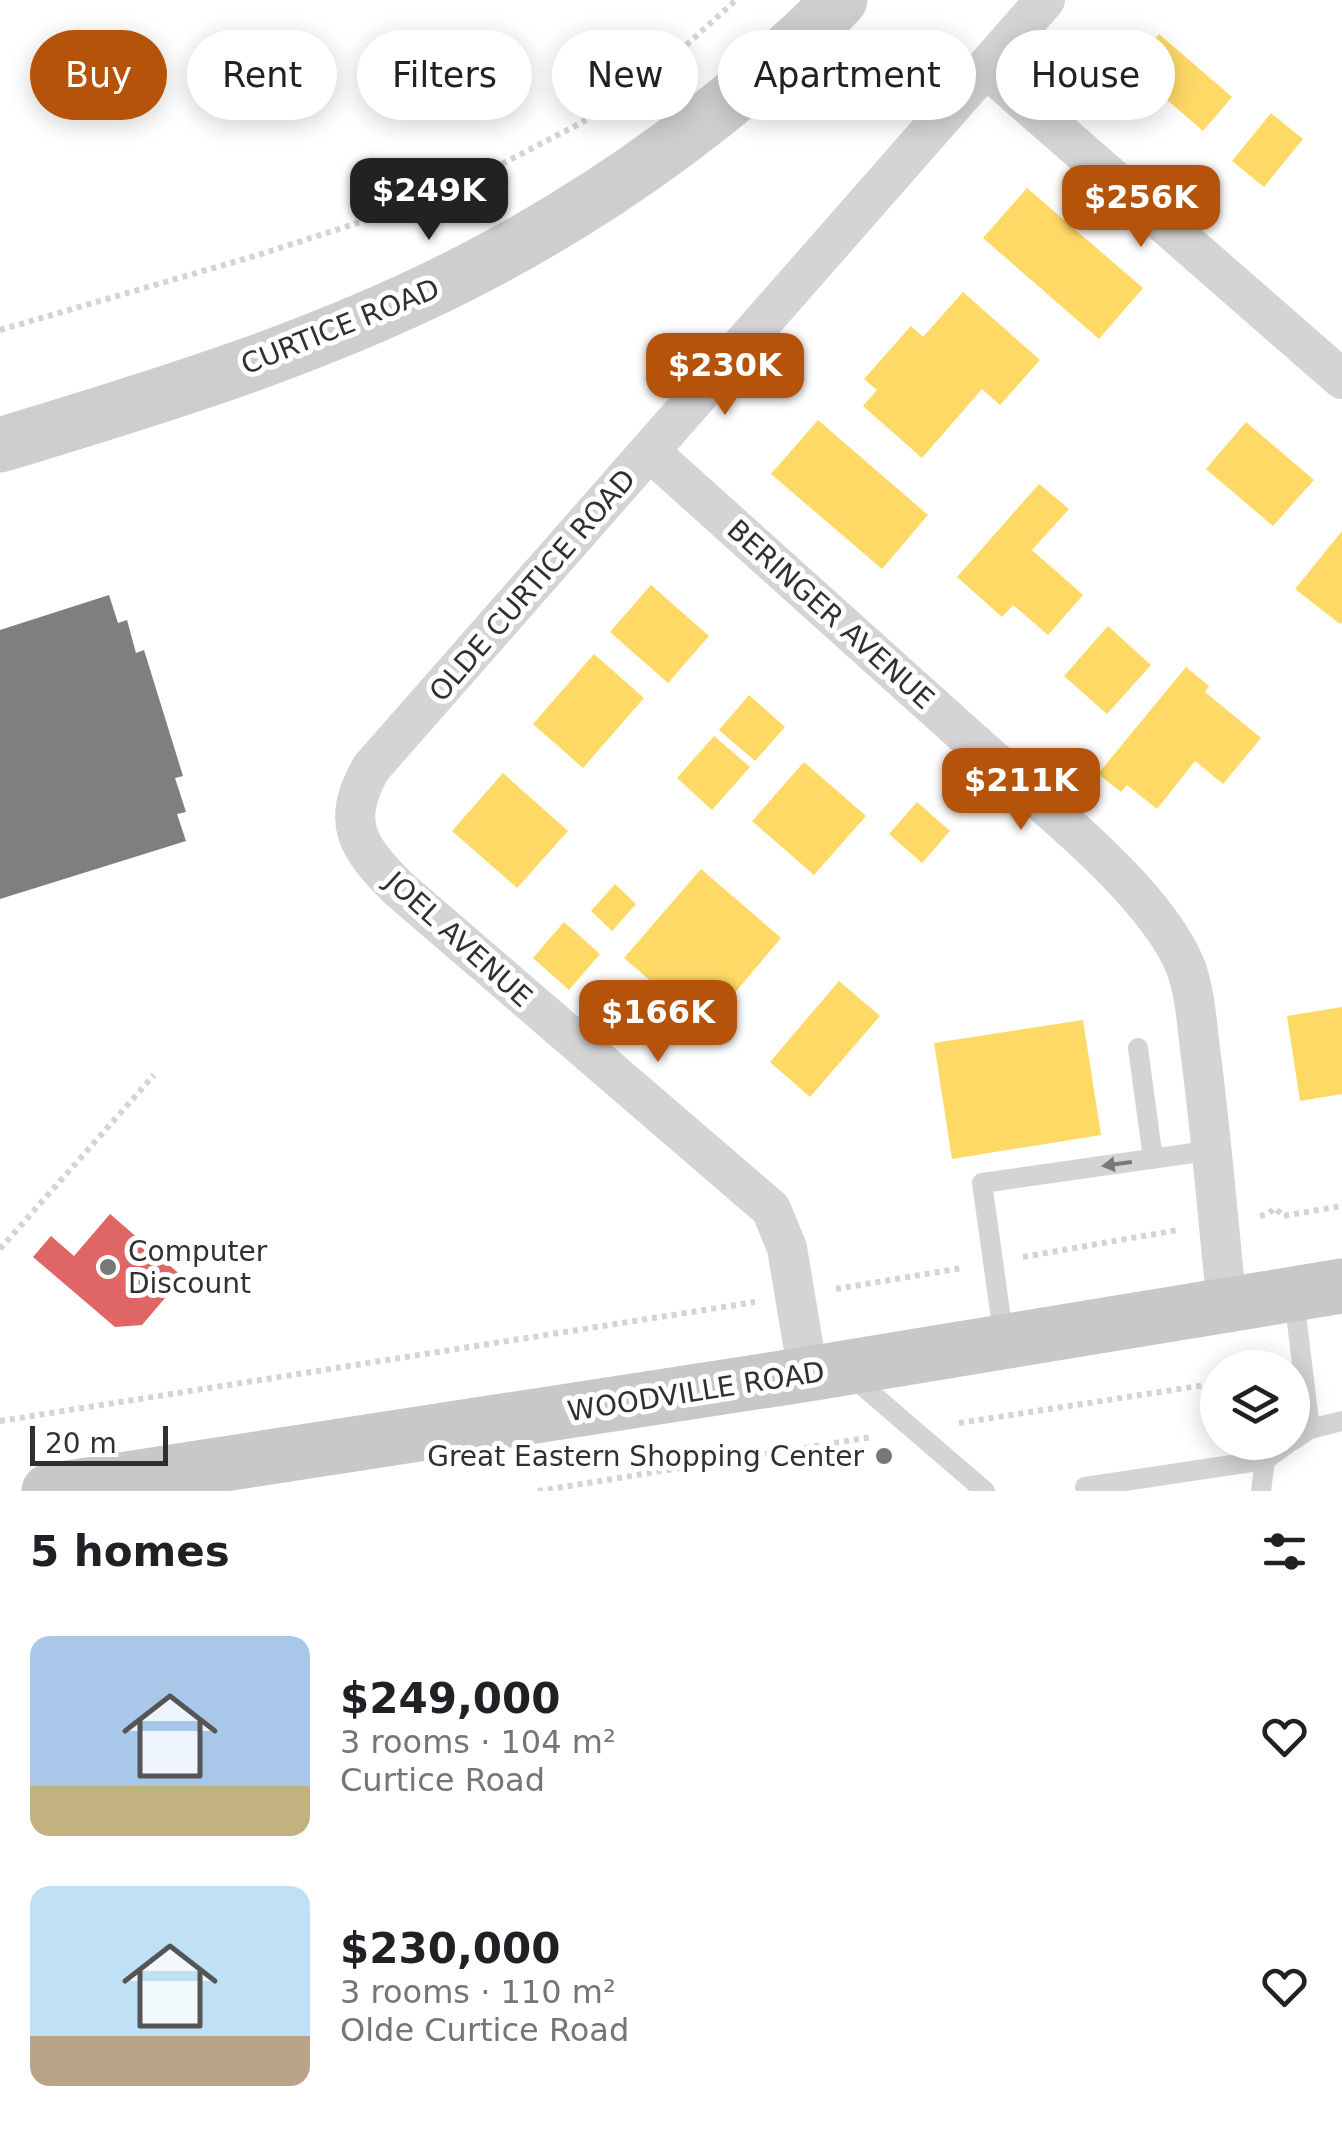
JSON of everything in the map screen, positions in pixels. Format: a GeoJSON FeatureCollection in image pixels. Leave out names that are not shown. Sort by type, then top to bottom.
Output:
{"type":"FeatureCollection","features":[{"type":"Feature","properties":{"kind":"main road","name":"WOODVILLE ROAD"},"geometry":{"type":"LineString","coordinates":[[49,1491],[222,1478],[825,1371],[1318,1290]]}},
{"type":"Feature","properties":{"kind":"street","name":"CURTICE ROAD"},"geometry":{"type":"LineString","coordinates":[[0,445],[259,361],[394,306],[486,263],[550,226],[654,156],[765,70],[840,0]]}},
{"type":"Feature","properties":{"kind":"street","name":"OLDE CURTICE ROAD"},"geometry":{"type":"LineString","coordinates":[[354,820],[354,803],[372,768],[1045,0]]}},
{"type":"Feature","properties":{"kind":"street"},"geometry":{"type":"LineString","coordinates":[[986,68],[1342,379]]}},
{"type":"Feature","properties":{"kind":"street","name":"BERINGER AVENUE"},"geometry":{"type":"LineString","coordinates":[[649,451],[1112,869],[1176,944],[1194,1000],[1214,1150],[1228,1305]]}},
{"type":"Feature","properties":{"kind":"street","name":"JOEL AVENUE"},"geometry":{"type":"LineString","coordinates":[[354,820],[364,849],[385,876],[427,916],[771,1209],[787,1248],[794,1295],[825,1371]]}},
{"type":"Feature","properties":{"kind":"lane"},"geometry":{"type":"LineString","coordinates":[[1138,1048],[1153,1159]]}},
{"type":"Feature","properties":{"kind":"lane"},"geometry":{"type":"LineString","coordinates":[[1004,1342],[982,1183],[1214,1150]]}},
{"type":"Feature","properties":{"kind":"lane"},"geometry":{"type":"LineString","coordinates":[[1310,1350],[1318,1290]]}},
{"type":"Feature","properties":{"kind":"lane"},"geometry":{"type":"LineString","coordinates":[[825,1371],[984,1491]]}},
{"type":"Feature","properties":{"kind":"lane"},"geometry":{"type":"LineString","coordinates":[[1310,1433],[1342,1421]]}},
{"type":"Feature","properties":{"kind":"lane"},"geometry":{"type":"LineString","coordinates":[[1086,1488],[1264,1460],[1261,1491]]}},
{"type":"Feature","properties":{"kind":"path"},"geometry":{"type":"LineString","coordinates":[[0,330],[295,244],[438,197],[581,124],[663,66],[736,0]]}},
{"type":"Feature","properties":{"kind":"path"},"geometry":{"type":"LineString","coordinates":[[0,1250],[154,1075]]}},
{"type":"Feature","properties":{"kind":"path"},"geometry":{"type":"LineString","coordinates":[[0,1420],[993,1263],[1268,1214],[1275,1208],[1283,1216],[1342,1206]]}},
{"type":"Feature","properties":{"kind":"building: Homes"},"geometry":{"type":"Polygon","coordinates":[[[1175,48],[1232,97],[1203,131],[1175,107],[1175,48]]]}},
{"type":"Feature","properties":{"kind":"building: Homes"},"geometry":{"type":"Polygon","coordinates":[[[1271,113],[1303,139],[1264,187],[1232,161],[1271,113]]]}},
{"type":"Feature","properties":{"kind":"building: Homes"},"geometry":{"type":"Polygon","coordinates":[[[1027,188],[1143,288],[1099,339],[983,238],[1027,188]]]}},
{"type":"Feature","properties":{"kind":"building: Homes"},"geometry":{"type":"Polygon","coordinates":[[[963,292],[1040,360],[1000,405],[982,389],[922,458],[863,406],[877,390],[864,379],[911,326],[923,337],[963,292]]]}},
{"type":"Feature","properties":{"kind":"building: Homes"},"geometry":{"type":"Polygon","coordinates":[[[818,420],[928,515],[882,569],[771,474],[818,420]]]}},
{"type":"Feature","properties":{"kind":"building: Homes"},"geometry":{"type":"Polygon","coordinates":[[[1246,422],[1314,480],[1273,526],[1206,469],[1246,422]]]}},
{"type":"Feature","properties":{"kind":"building: Homes"},"geometry":{"type":"Polygon","coordinates":[[[1039,484],[1069,509],[1032,550],[1083,595],[1048,635],[1013,605],[1002,617],[957,577],[1039,484]]]}},
{"type":"Feature","properties":{"kind":"building: Homes"},"geometry":{"type":"Polygon","coordinates":[[[1342,531],[1342,622],[1340,624],[1295,589],[1342,531]]]}},
{"type":"Feature","properties":{"kind":"building: Homes"},"geometry":{"type":"Polygon","coordinates":[[[651,585],[709,636],[668,683],[610,632],[651,585]]]}},
{"type":"Feature","properties":{"kind":"building: Homes"},"geometry":{"type":"Polygon","coordinates":[[[1108,626],[1151,665],[1107,714],[1064,676],[1108,626]]]}},
{"type":"Feature","properties":{"kind":"building: Homes"},"geometry":{"type":"Polygon","coordinates":[[[594,654],[644,698],[583,768],[533,724],[594,654]]]}},
{"type":"Feature","properties":{"kind":"building: Homes"},"geometry":{"type":"Polygon","coordinates":[[[1186,667],[1209,686],[1205,692],[1261,738],[1223,784],[1195,761],[1157,809],[1127,785],[1121,792],[1098,774],[1186,667]]]}},
{"type":"Feature","properties":{"kind":"building: Homes"},"geometry":{"type":"Polygon","coordinates":[[[749,695],[785,727],[755,761],[719,730],[749,695]]]}},
{"type":"Feature","properties":{"kind":"building: Homes"},"geometry":{"type":"Polygon","coordinates":[[[714,736],[750,767],[712,810],[677,778],[714,736]]]}},
{"type":"Feature","properties":{"kind":"building: Homes"},"geometry":{"type":"Polygon","coordinates":[[[804,762],[866,816],[814,875],[752,821],[804,762]]]}},
{"type":"Feature","properties":{"kind":"building: Homes"},"geometry":{"type":"Polygon","coordinates":[[[503,773],[568,831],[517,888],[452,831],[503,773]]]}},
{"type":"Feature","properties":{"kind":"building: Homes"},"geometry":{"type":"Polygon","coordinates":[[[917,802],[950,831],[922,863],[889,834],[917,802]]]}},
{"type":"Feature","properties":{"kind":"building: Homes"},"geometry":{"type":"Polygon","coordinates":[[[701,869],[781,938],[705,1028],[624,958],[701,869]]]}},
{"type":"Feature","properties":{"kind":"building: Homes"},"geometry":{"type":"Polygon","coordinates":[[[615,884],[636,904],[612,931],[591,911],[615,884]]]}},
{"type":"Feature","properties":{"kind":"building: Homes"},"geometry":{"type":"Polygon","coordinates":[[[564,922],[600,954],[569,990],[533,958],[564,922]]]}},
{"type":"Feature","properties":{"kind":"building: Homes"},"geometry":{"type":"Polygon","coordinates":[[[839,981],[880,1016],[810,1097],[770,1062],[839,981]]]}},
{"type":"Feature","properties":{"kind":"building: Homes"},"geometry":{"type":"Polygon","coordinates":[[[1342,1007],[1342,1094],[1300,1101],[1287,1016],[1342,1007]]]}},
{"type":"Feature","properties":{"kind":"building: Homes"},"geometry":{"type":"Polygon","coordinates":[[[1083,1020],[1101,1135],[952,1159],[934,1043],[1083,1020]]]}},
{"type":"Feature","properties":{"kind":"building: Shops","name":"Computer Discount"},"geometry":{"type":"Polygon","coordinates":[[[110,1214],[183,1277],[142,1325],[115,1327],[33,1257],[51,1236],[74,1256],[110,1214]]]}},
{"type":"Feature","properties":{"kind":"building: Other"},"geometry":{"type":"Polygon","coordinates":[[[109,595],[118,623],[127,620],[136,653],[144,650],[183,776],[175,778],[186,812],[177,814],[186,841],[0,899],[0,630],[109,595]]]}},
{"type":"Feature","properties":{"kind":"place","name":"Computer Discount"},"geometry":{"type":"Point","coordinates":[108,1267]}},
{"type":"Feature","properties":{"kind":"place","name":"Great Eastern Shopping Center"},"geometry":{"type":"Point","coordinates":[884,1456]}}]}
